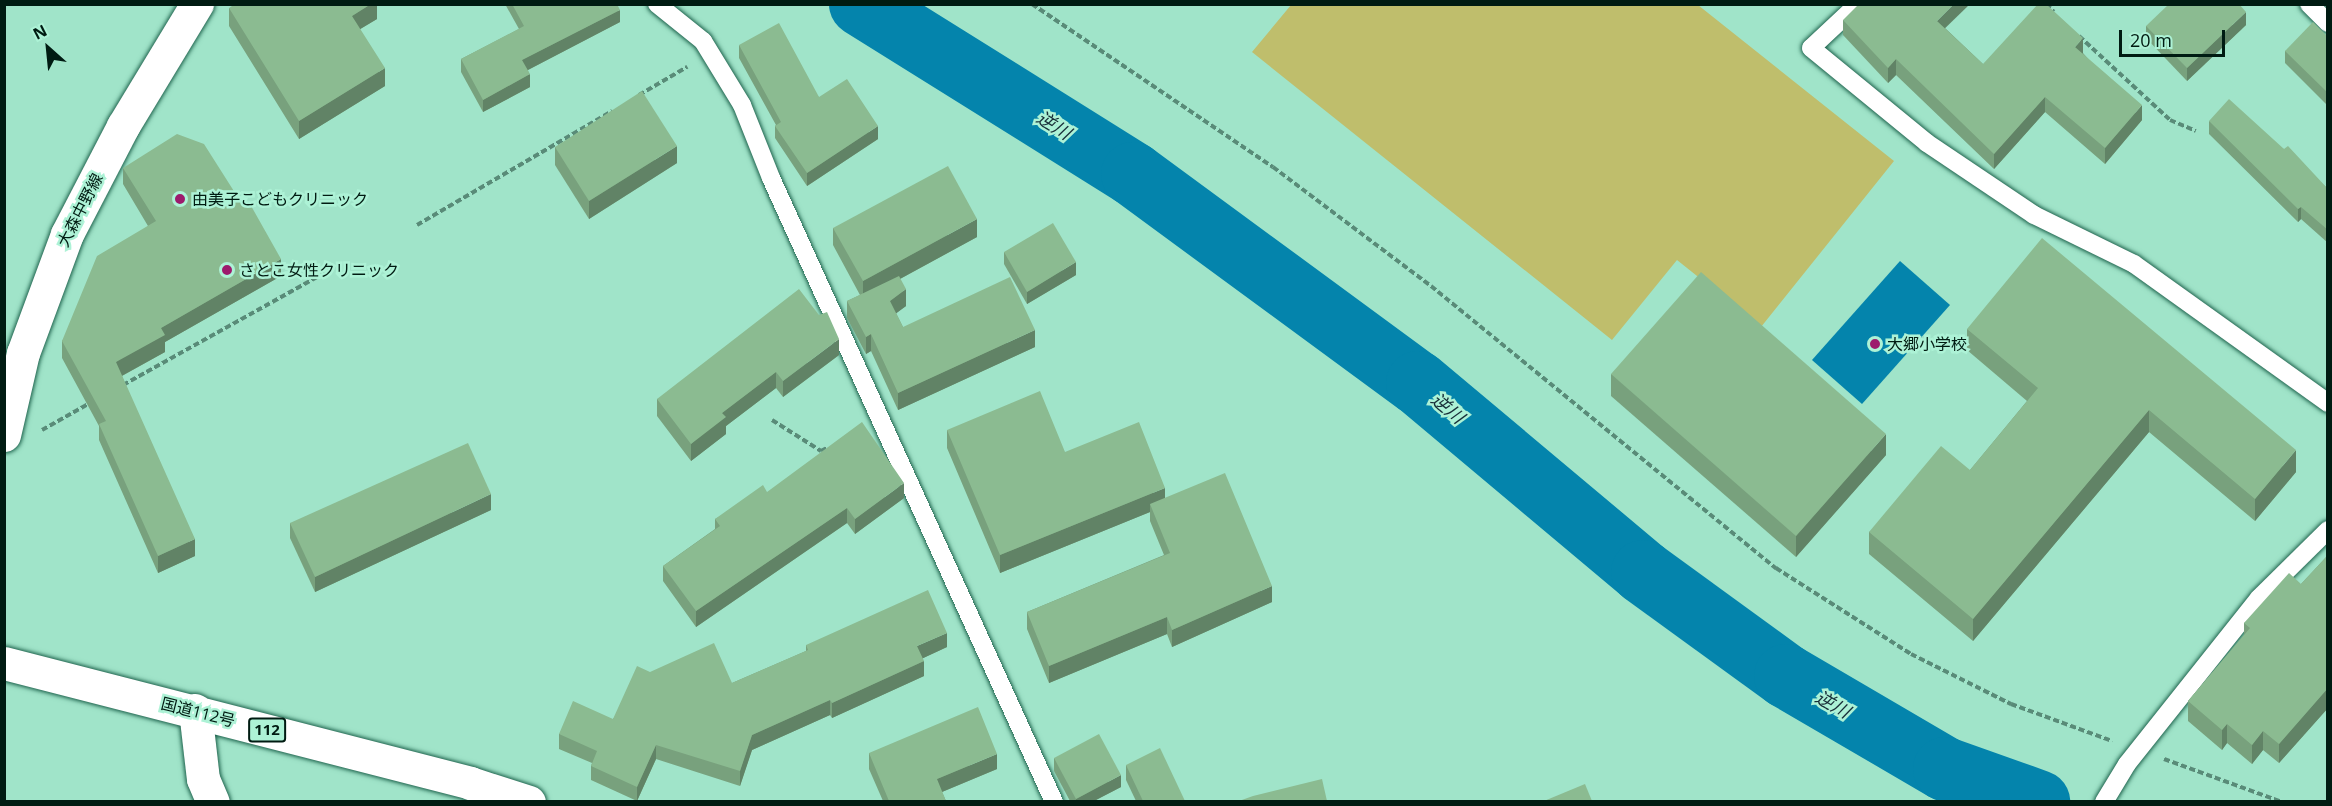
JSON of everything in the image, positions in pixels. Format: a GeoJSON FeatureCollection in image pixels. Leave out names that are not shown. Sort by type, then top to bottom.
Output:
{"type":"FeatureCollection","features":[{"type":"Feature","properties":{"kind":"main road","name":"大森中野線"},"geometry":{"type":"LineString","coordinates":[[20,434],[23,353],[67,234],[123,126],[197,4]]}},
{"type":"Feature","properties":{"kind":"main road","name":"国道112号"},"geometry":{"type":"LineString","coordinates":[[4,663],[195,710],[529,801]]}},
{"type":"Feature","properties":{"kind":"main road"},"geometry":{"type":"LineString","coordinates":[[195,710],[203,780],[213,801]]}},
{"type":"Feature","properties":{"kind":"lane"},"geometry":{"type":"LineString","coordinates":[[657,4],[703,41],[742,105],[776,189],[1054,801]]}},
{"type":"Feature","properties":{"kind":"lane"},"geometry":{"type":"LineString","coordinates":[[1858,4],[1810,48],[1927,143],[2034,215],[2134,264],[2328,403]]}},
{"type":"Feature","properties":{"kind":"lane"},"geometry":{"type":"LineString","coordinates":[[2309,4],[2328,23]]}},
{"type":"Feature","properties":{"kind":"lane"},"geometry":{"type":"LineString","coordinates":[[2104,801],[2132,757],[2259,598],[2328,530]]}},
{"type":"Feature","properties":{"kind":"path"},"geometry":{"type":"LineString","coordinates":[[1032,4],[1273,167],[1403,265],[1776,568],[1911,654],[2011,704],[2132,757],[2282,801]]}},
{"type":"Feature","properties":{"kind":"path"},"geometry":{"type":"LineString","coordinates":[[2046,4],[2064,21]]}},
{"type":"Feature","properties":{"kind":"path"},"geometry":{"type":"LineString","coordinates":[[2072,29],[2170,120],[2196,131]]}},
{"type":"Feature","properties":{"kind":"path"},"geometry":{"type":"LineString","coordinates":[[630,100],[711,53]]}},
{"type":"Feature","properties":{"kind":"path"},"geometry":{"type":"LineString","coordinates":[[417,225],[620,106]]}},
{"type":"Feature","properties":{"kind":"path"},"geometry":{"type":"LineString","coordinates":[[117,388],[331,269]]}},
{"type":"Feature","properties":{"kind":"path"},"geometry":{"type":"LineString","coordinates":[[20,434],[96,400]]}},
{"type":"Feature","properties":{"kind":"path"},"geometry":{"type":"LineString","coordinates":[[772,420],[821,451],[831,446]]}},
{"type":"Feature","properties":{"kind":"shaded area"},"geometry":{"type":"Polygon","coordinates":[[[1291,5],[1698,5],[1894,161],[1761,327],[1677,260],[1612,340],[1252,52],[1291,5]]]}},
{"type":"Feature","properties":{"kind":"water"},"geometry":{"type":"Polygon","coordinates":[[[1900,261],[1950,305],[1862,404],[1812,360],[1900,261]]]}},
{"type":"Feature","properties":{"kind":"building"},"geometry":{"type":"Polygon","coordinates":[[[235,4],[371,4],[352,16],[385,68],[299,121],[229,8],[235,4]]]}},
{"type":"Feature","properties":{"kind":"building"},"geometry":{"type":"Polygon","coordinates":[[[512,4],[617,4],[620,10],[522,60],[530,74],[483,100],[461,59],[524,26],[512,4]]]}},
{"type":"Feature","properties":{"kind":"building"},"geometry":{"type":"Polygon","coordinates":[[[1859,4],[1954,4],[1937,21],[1983,64],[2038,4],[2046,4],[2083,38],[2075,47],[2142,105],[2105,148],[2045,97],[1994,154],[1896,59],[1888,68],[1843,20],[1859,4]]]}},
{"type":"Feature","properties":{"kind":"building"},"geometry":{"type":"Polygon","coordinates":[[[2169,4],[2239,4],[2246,12],[2187,68],[2146,26],[2169,4]]]}},
{"type":"Feature","properties":{"kind":"building"},"geometry":{"type":"Polygon","coordinates":[[[2313,22],[2328,37],[2328,93],[2285,51],[2313,22]]]}},
{"type":"Feature","properties":{"kind":"building"},"geometry":{"type":"Polygon","coordinates":[[[779,23],[819,97],[847,79],[878,126],[807,173],[775,126],[781,122],[739,45],[779,23]]]}},
{"type":"Feature","properties":{"kind":"building"},"geometry":{"type":"Polygon","coordinates":[[[642,91],[677,146],[589,201],[555,147],[642,91]]]}},
{"type":"Feature","properties":{"kind":"building"},"geometry":{"type":"Polygon","coordinates":[[[2229,99],[2284,149],[2288,146],[2328,189],[2328,230],[2301,207],[2298,209],[2209,121],[2229,99]]]}},
{"type":"Feature","properties":{"kind":"building"},"geometry":{"type":"Polygon","coordinates":[[[177,134],[204,144],[244,207],[250,204],[281,259],[161,328],[165,335],[116,362],[195,539],[158,556],[99,424],[106,421],[62,341],[97,256],[156,221],[123,168],[177,134]]]}},
{"type":"Feature","properties":{"kind":"building"},"geometry":{"type":"Polygon","coordinates":[[[948,166],[977,219],[863,281],[833,228],[948,166]]]}},
{"type":"Feature","properties":{"kind":"building"},"geometry":{"type":"Polygon","coordinates":[[[1053,223],[1076,262],[1027,292],[1004,252],[1053,223]]]}},
{"type":"Feature","properties":{"kind":"building"},"geometry":{"type":"Polygon","coordinates":[[[2042,238],[2296,450],[2255,499],[2149,410],[1973,619],[1869,532],[1941,446],[1970,470],[2038,388],[1967,329],[2042,238]]]}},
{"type":"Feature","properties":{"kind":"building"},"geometry":{"type":"Polygon","coordinates":[[[1701,272],[1886,434],[1796,536],[1611,374],[1701,272]]]}},
{"type":"Feature","properties":{"kind":"building"},"geometry":{"type":"Polygon","coordinates":[[[899,276],[906,289],[890,301],[903,327],[1010,277],[1035,330],[898,393],[871,334],[866,337],[847,301],[899,276]]]}},
{"type":"Feature","properties":{"kind":"building"},"geometry":{"type":"Polygon","coordinates":[[[799,289],[819,315],[827,312],[839,339],[783,381],[776,372],[722,413],[726,417],[691,444],[657,399],[799,289]]]}},
{"type":"Feature","properties":{"kind":"building"},"geometry":{"type":"Polygon","coordinates":[[[1040,391],[1065,452],[1139,422],[1165,488],[1000,555],[947,430],[1040,391]]]}},
{"type":"Feature","properties":{"kind":"building"},"geometry":{"type":"Polygon","coordinates":[[[862,422],[904,483],[855,519],[847,508],[696,611],[663,566],[720,526],[715,519],[763,485],[767,492],[862,422]]]}},
{"type":"Feature","properties":{"kind":"building"},"geometry":{"type":"Polygon","coordinates":[[[468,443],[491,494],[315,577],[290,523],[468,443]]]}},
{"type":"Feature","properties":{"kind":"building"},"geometry":{"type":"Polygon","coordinates":[[[1225,473],[1272,586],[1172,630],[1167,617],[1049,666],[1027,612],[1170,553],[1150,504],[1225,473]]]}},
{"type":"Feature","properties":{"kind":"building"},"geometry":{"type":"Polygon","coordinates":[[[2328,555],[2328,688],[2279,744],[2263,731],[2252,745],[2227,724],[2222,730],[2188,701],[2250,628],[2244,623],[2289,573],[2301,584],[2328,555]]]}},
{"type":"Feature","properties":{"kind":"building"},"geometry":{"type":"Polygon","coordinates":[[[928,590],[947,633],[917,646],[924,661],[832,703],[830,700],[752,735],[740,771],[656,745],[637,787],[591,766],[597,751],[559,734],[573,701],[613,719],[637,666],[650,672],[714,643],[732,683],[808,650],[806,645],[928,590]]]}},
{"type":"Feature","properties":{"kind":"building"},"geometry":{"type":"Polygon","coordinates":[[[978,707],[997,754],[937,779],[946,801],[889,801],[869,753],[978,707]]]}},
{"type":"Feature","properties":{"kind":"building"},"geometry":{"type":"Polygon","coordinates":[[[1099,734],[1121,775],[1076,799],[1054,758],[1099,734]]]}},
{"type":"Feature","properties":{"kind":"building"},"geometry":{"type":"Polygon","coordinates":[[[1160,748],[1185,801],[1143,801],[1126,765],[1160,748]]]}},
{"type":"Feature","properties":{"kind":"building"},"geometry":{"type":"Polygon","coordinates":[[[1322,779],[1327,801],[1239,801],[1253,796],[1322,779]]]}},
{"type":"Feature","properties":{"kind":"building"},"geometry":{"type":"Polygon","coordinates":[[[1585,784],[1592,801],[1544,801],[1585,784]]]}},
{"type":"Feature","properties":{"kind":"waterway","name":"逆川"},"geometry":{"type":"LineString","coordinates":[[861,4],[1133,174],[1418,383],[1643,572],[1786,676],[1945,769],[2038,802]]}},
{"type":"Feature","properties":{"kind":"place","name":"由美子こどもクリニック"},"geometry":{"type":"Point","coordinates":[180,199]}},
{"type":"Feature","properties":{"kind":"place","name":"さとこ女性クリニック"},"geometry":{"type":"Point","coordinates":[227,270]}},
{"type":"Feature","properties":{"kind":"place","name":"大郷小学校"},"geometry":{"type":"Point","coordinates":[1875,344]}}]}
